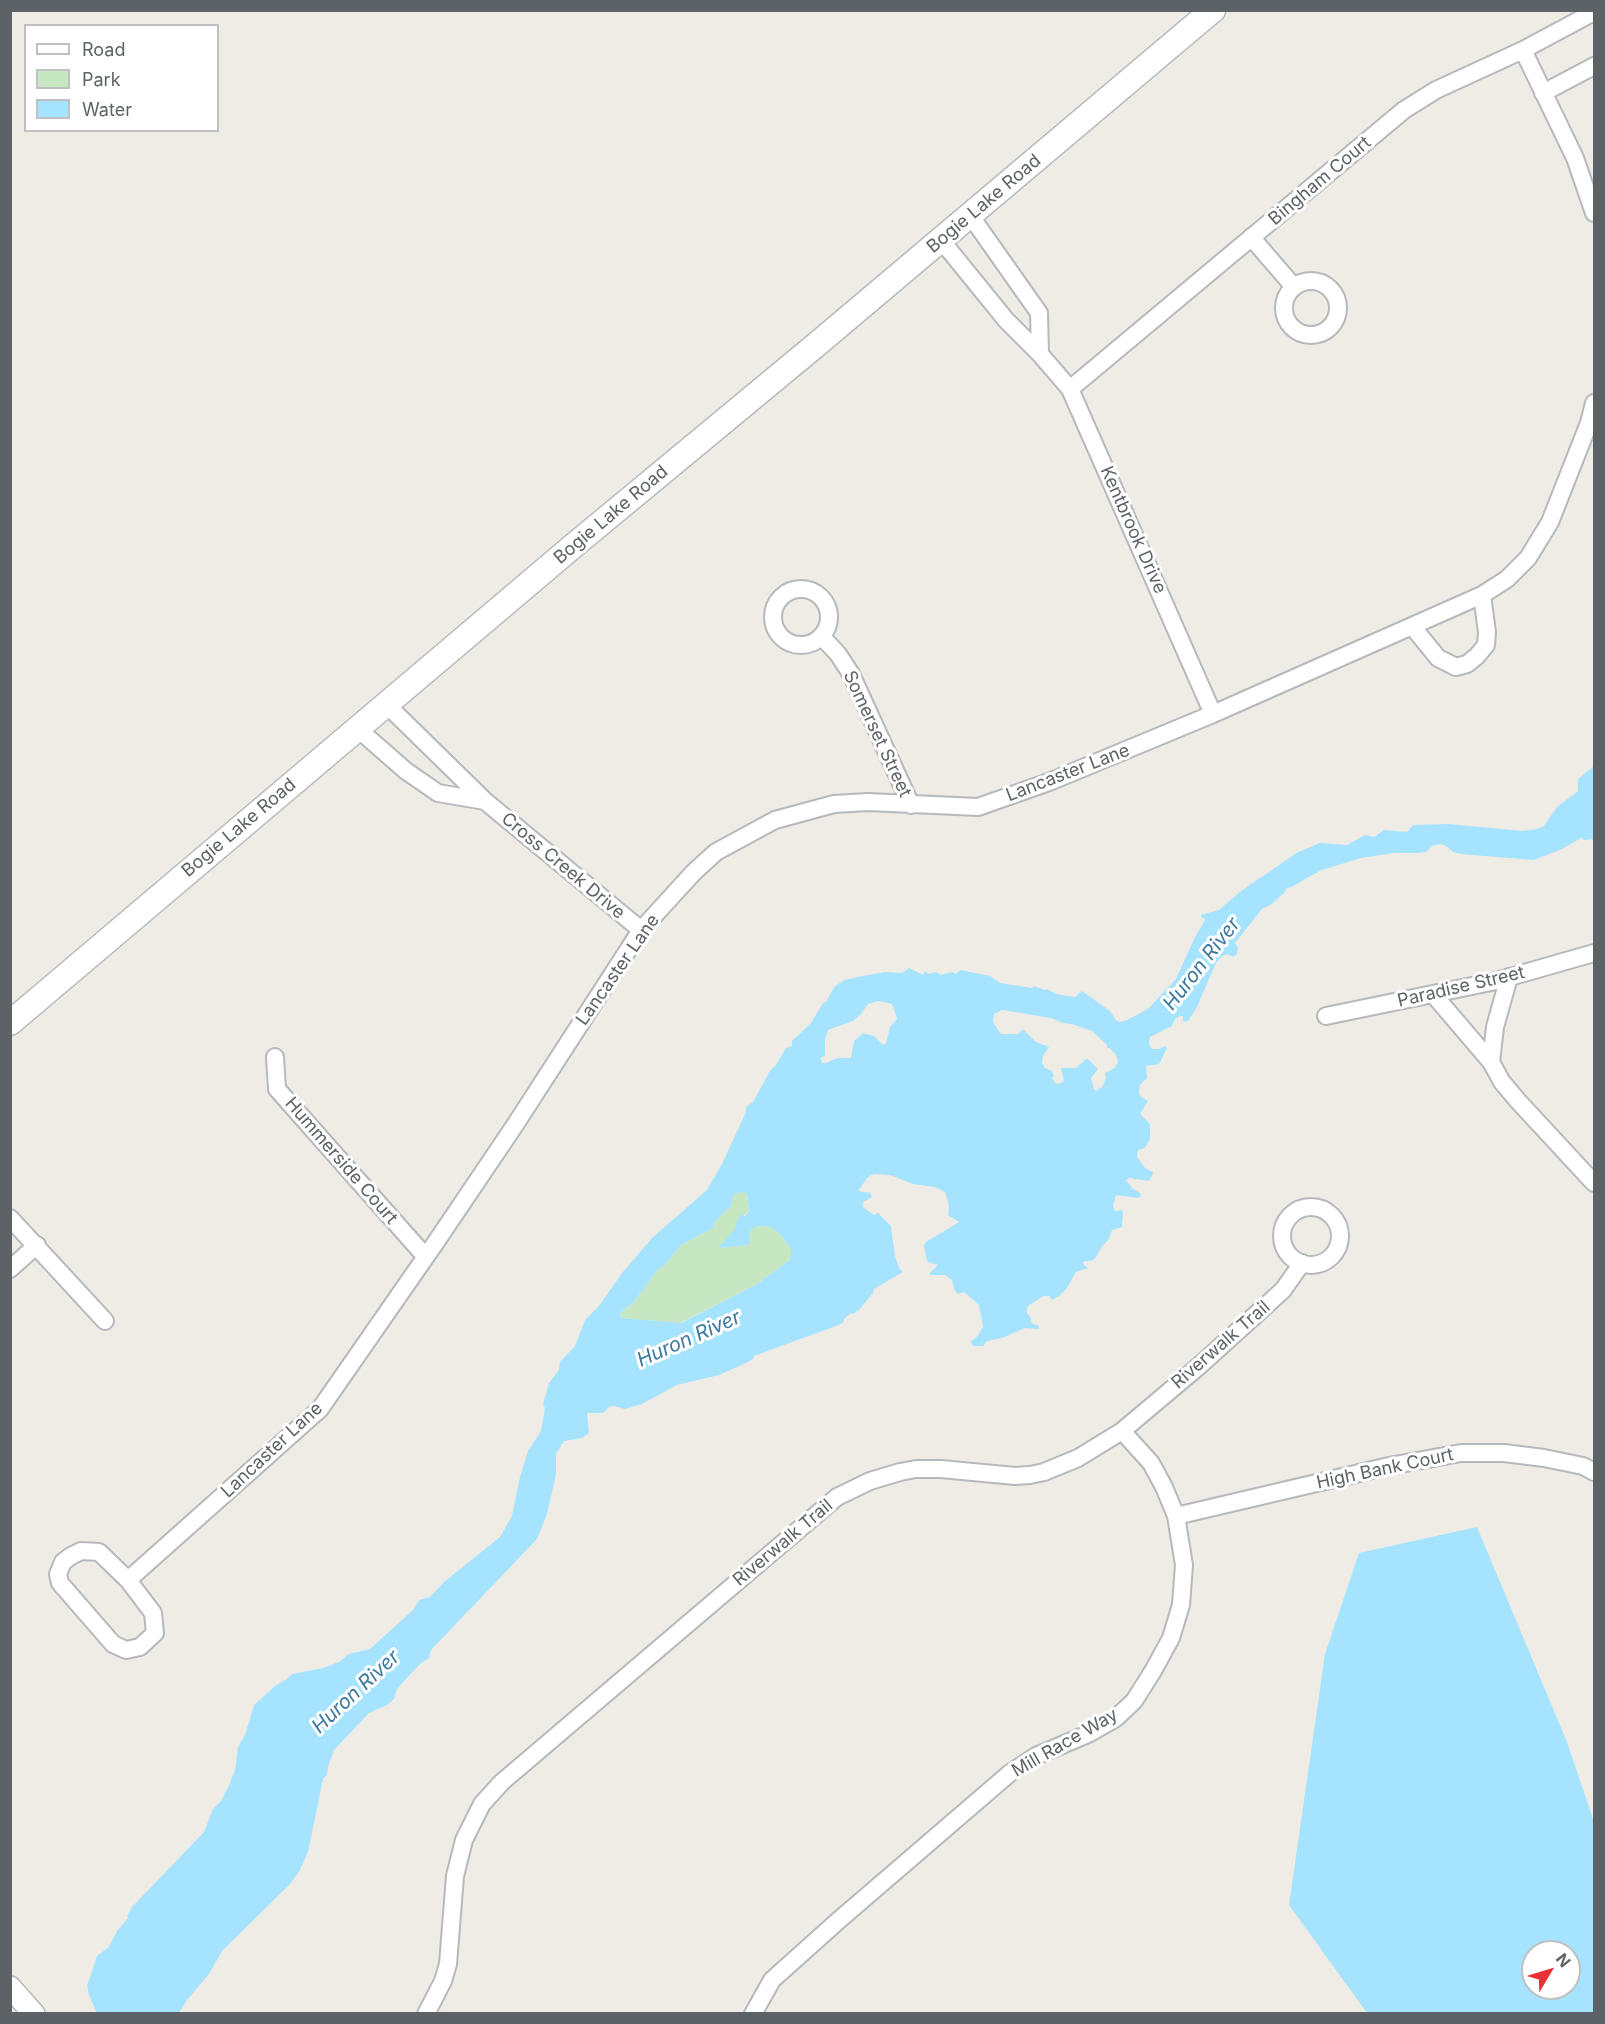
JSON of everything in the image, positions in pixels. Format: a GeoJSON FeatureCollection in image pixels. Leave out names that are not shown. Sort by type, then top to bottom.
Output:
{"type":"FeatureCollection","features":[{"type":"Feature","properties":{"kind":"main road","name":"Bogie Lake Road"},"geometry":{"type":"LineString","coordinates":[[10,1023],[572,547],[1213,10]]}},
{"type":"Feature","properties":{"kind":"street","name":"Bingham Court"},"geometry":{"type":"LineString","coordinates":[[1070,388],[1404,110],[1436,90],[1523,50],[1594,12]]}},
{"type":"Feature","properties":{"kind":"street"},"geometry":{"type":"LineString","coordinates":[[1523,50],[1575,158],[1594,213]]}},
{"type":"Feature","properties":{"kind":"street"},"geometry":{"type":"LineString","coordinates":[[1543,93],[1594,66]]}},
{"type":"Feature","properties":{"kind":"street"},"geometry":{"type":"LineString","coordinates":[[970,215],[1040,314],[1040,354]]}},
{"type":"Feature","properties":{"kind":"street"},"geometry":{"type":"LineString","coordinates":[[1251,237],[1294,287]]}},
{"type":"Feature","properties":{"kind":"street","name":"Kentbrook Drive"},"geometry":{"type":"LineString","coordinates":[[941,240],[1006,320],[1070,388],[1213,714]]}},
{"type":"Feature","properties":{"kind":"street","name":"Lancaster Lane"},"geometry":{"type":"LineString","coordinates":[[128,1580],[320,1409],[515,1125],[641,930],[694,872],[716,852],[775,820],[834,804],[868,802],[978,807],[1049,782],[1213,714],[1482,596],[1506,579],[1528,558],[1550,522],[1565,488],[1594,403]]}},
{"type":"Feature","properties":{"kind":"street"},"geometry":{"type":"LineString","coordinates":[[1412,626],[1438,658],[1456,666],[1467,664],[1485,645],[1487,632],[1482,596]]}},
{"type":"Feature","properties":{"kind":"street","name":"Somerset Street"},"geometry":{"type":"LineString","coordinates":[[821,636],[838,654],[851,674],[910,805]]}},
{"type":"Feature","properties":{"kind":"street","name":"Cross Creek Drive"},"geometry":{"type":"LineString","coordinates":[[387,705],[485,801],[641,930]]}},
{"type":"Feature","properties":{"kind":"street","name":"Cross Creek Drive"},"geometry":{"type":"LineString","coordinates":[[358,729],[406,771],[438,793],[485,801]]}},
{"type":"Feature","properties":{"kind":"street","name":"Paradise Street"},"geometry":{"type":"LineString","coordinates":[[1326,1016],[1509,978],[1594,953]]}},
{"type":"Feature","properties":{"kind":"street"},"geometry":{"type":"LineString","coordinates":[[1491,1062],[1495,1027],[1509,978]]}},
{"type":"Feature","properties":{"kind":"street"},"geometry":{"type":"LineString","coordinates":[[1433,994],[1491,1062],[1518,1101],[1594,1182]]}},
{"type":"Feature","properties":{"kind":"street","name":"Hummerside Court"},"geometry":{"type":"LineString","coordinates":[[275,1057],[277,1089],[425,1256]]}},
{"type":"Feature","properties":{"kind":"street"},"geometry":{"type":"LineString","coordinates":[[10,1218],[105,1321]]}},
{"type":"Feature","properties":{"kind":"street"},"geometry":{"type":"LineString","coordinates":[[10,1269],[37,1245]]}},
{"type":"Feature","properties":{"kind":"street","name":"Riverwalk Trail"},"geometry":{"type":"LineString","coordinates":[[428,2013],[448,1964],[455,1876],[464,1840],[482,1804],[502,1782],[837,1497],[870,1481],[916,1469],[1015,1476],[1044,1472],[1078,1458],[1122,1431],[1198,1366],[1282,1290],[1302,1263]]}},
{"type":"Feature","properties":{"kind":"street","name":"Mill Race Way"},"geometry":{"type":"LineString","coordinates":[[753,2013],[772,1980],[1010,1773],[1036,1756],[1107,1724],[1134,1701],[1171,1638],[1181,1605],[1184,1565],[1176,1516],[1164,1487],[1150,1463],[1122,1431]]}},
{"type":"Feature","properties":{"kind":"street","name":"High Bank Court"},"geometry":{"type":"LineString","coordinates":[[1176,1516],[1389,1466],[1461,1453],[1504,1453],[1544,1458],[1583,1466],[1594,1472]]}},
{"type":"Feature","properties":{"kind":"street"},"geometry":{"type":"LineString","coordinates":[[81,1551],[99,1552],[128,1580],[153,1613],[155,1633],[140,1647],[126,1650],[113,1644],[60,1583],[58,1574],[63,1562],[71,1556],[81,1551]]}},
{"type":"Feature","properties":{"kind":"street"},"geometry":{"type":"LineString","coordinates":[[10,1987],[34,2013]]}},
{"type":"Feature","properties":{"kind":"green space"},"geometry":{"type":"Polygon","coordinates":[[[742,1192],[747,1194],[749,1211],[737,1221],[736,1229],[719,1248],[749,1245],[750,1231],[757,1226],[771,1227],[781,1235],[791,1249],[791,1259],[757,1284],[680,1323],[622,1318],[620,1314],[622,1311],[633,1303],[659,1268],[663,1267],[681,1245],[713,1228],[714,1223],[730,1208],[734,1194],[742,1192]]]}},
{"type":"Feature","properties":{"kind":"water","name":"Huron River"},"geometry":{"type":"Polygon","coordinates":[[[1594,766],[1594,840],[1581,838],[1562,849],[1534,860],[1460,854],[1441,844],[1432,846],[1426,852],[1394,853],[1361,858],[1312,875],[1287,888],[1272,904],[1262,909],[1235,943],[1238,947],[1237,954],[1233,957],[1227,954],[1216,963],[1197,1007],[1188,1021],[1183,1022],[1183,1016],[1180,1016],[1175,1019],[1172,1026],[1150,1037],[1149,1044],[1152,1049],[1165,1046],[1167,1048],[1159,1064],[1146,1066],[1147,1078],[1140,1085],[1139,1091],[1140,1096],[1148,1101],[1140,1114],[1150,1124],[1150,1139],[1145,1148],[1138,1150],[1137,1157],[1145,1168],[1153,1172],[1152,1176],[1149,1181],[1129,1178],[1126,1180],[1141,1196],[1138,1198],[1116,1195],[1113,1206],[1115,1211],[1122,1210],[1123,1212],[1122,1227],[1112,1230],[1109,1239],[1094,1260],[1083,1262],[1088,1268],[1076,1272],[1067,1288],[1059,1296],[1052,1300],[1049,1296],[1043,1296],[1027,1307],[1031,1323],[1039,1326],[1039,1329],[1025,1328],[1002,1338],[987,1341],[983,1346],[973,1346],[971,1341],[977,1337],[983,1327],[979,1305],[964,1292],[958,1294],[952,1280],[945,1275],[930,1275],[938,1265],[928,1262],[926,1257],[924,1245],[926,1242],[959,1222],[948,1215],[949,1206],[945,1192],[935,1187],[913,1184],[890,1175],[874,1174],[868,1177],[858,1191],[870,1193],[872,1196],[863,1202],[863,1207],[874,1215],[878,1213],[891,1226],[895,1256],[903,1272],[874,1289],[859,1310],[851,1313],[843,1323],[754,1356],[746,1363],[719,1375],[677,1385],[642,1404],[625,1409],[609,1407],[603,1413],[587,1413],[589,1433],[582,1438],[564,1441],[556,1454],[556,1474],[547,1514],[537,1539],[431,1650],[429,1658],[421,1663],[397,1689],[394,1699],[387,1705],[369,1713],[334,1750],[327,1775],[323,1779],[308,1852],[300,1870],[290,1884],[222,1951],[209,1974],[179,2013],[97,2013],[87,1986],[97,1956],[108,1948],[117,1931],[128,1918],[132,1907],[204,1832],[213,1809],[221,1801],[230,1783],[235,1770],[238,1747],[245,1735],[254,1705],[292,1674],[323,1668],[339,1662],[349,1654],[370,1649],[413,1610],[419,1600],[430,1597],[444,1582],[500,1537],[512,1516],[528,1451],[541,1431],[545,1408],[543,1404],[549,1383],[559,1370],[560,1362],[575,1346],[585,1320],[599,1306],[622,1273],[653,1237],[707,1190],[723,1162],[746,1112],[746,1107],[753,1102],[786,1048],[792,1046],[792,1041],[811,1023],[835,986],[857,977],[885,972],[902,973],[909,968],[923,975],[925,971],[929,974],[936,972],[941,975],[952,972],[956,974],[960,970],[990,976],[1000,983],[1032,988],[1034,986],[1056,994],[1075,997],[1082,991],[1110,1011],[1120,1022],[1148,1009],[1176,979],[1204,922],[1205,919],[1201,915],[1219,910],[1241,891],[1298,852],[1320,843],[1347,845],[1365,835],[1374,837],[1384,830],[1407,832],[1413,825],[1448,824],[1523,831],[1537,829],[1544,826],[1557,807],[1578,791],[1578,779],[1594,766]],[[878,1001],[868,1004],[853,1021],[828,1030],[825,1039],[825,1055],[821,1058],[822,1063],[837,1058],[851,1058],[854,1041],[863,1033],[874,1036],[883,1045],[886,1043],[890,1027],[897,1019],[890,1003],[878,1001]],[[1002,1010],[994,1014],[993,1022],[1001,1034],[1018,1034],[1023,1029],[1036,1042],[1049,1047],[1043,1056],[1042,1063],[1045,1068],[1052,1071],[1055,1083],[1064,1081],[1061,1068],[1076,1068],[1087,1058],[1098,1069],[1091,1078],[1096,1091],[1102,1087],[1106,1079],[1105,1073],[1115,1068],[1118,1061],[1110,1048],[1107,1048],[1107,1045],[1092,1031],[1051,1018],[1002,1010]],[[742,1192],[734,1194],[730,1208],[714,1223],[713,1228],[681,1245],[663,1267],[659,1268],[633,1303],[622,1311],[620,1315],[622,1318],[681,1323],[757,1284],[791,1259],[791,1249],[781,1235],[771,1227],[757,1226],[750,1231],[749,1245],[718,1248],[735,1229],[742,1213],[744,1217],[749,1211],[747,1194],[742,1192]]]}},
{"type":"Feature","properties":{"kind":"water"},"geometry":{"type":"Polygon","coordinates":[[[1477,1527],[1567,1742],[1594,1822],[1594,2013],[1367,2013],[1289,1905],[1325,1654],[1359,1553],[1477,1527]]]}}]}
